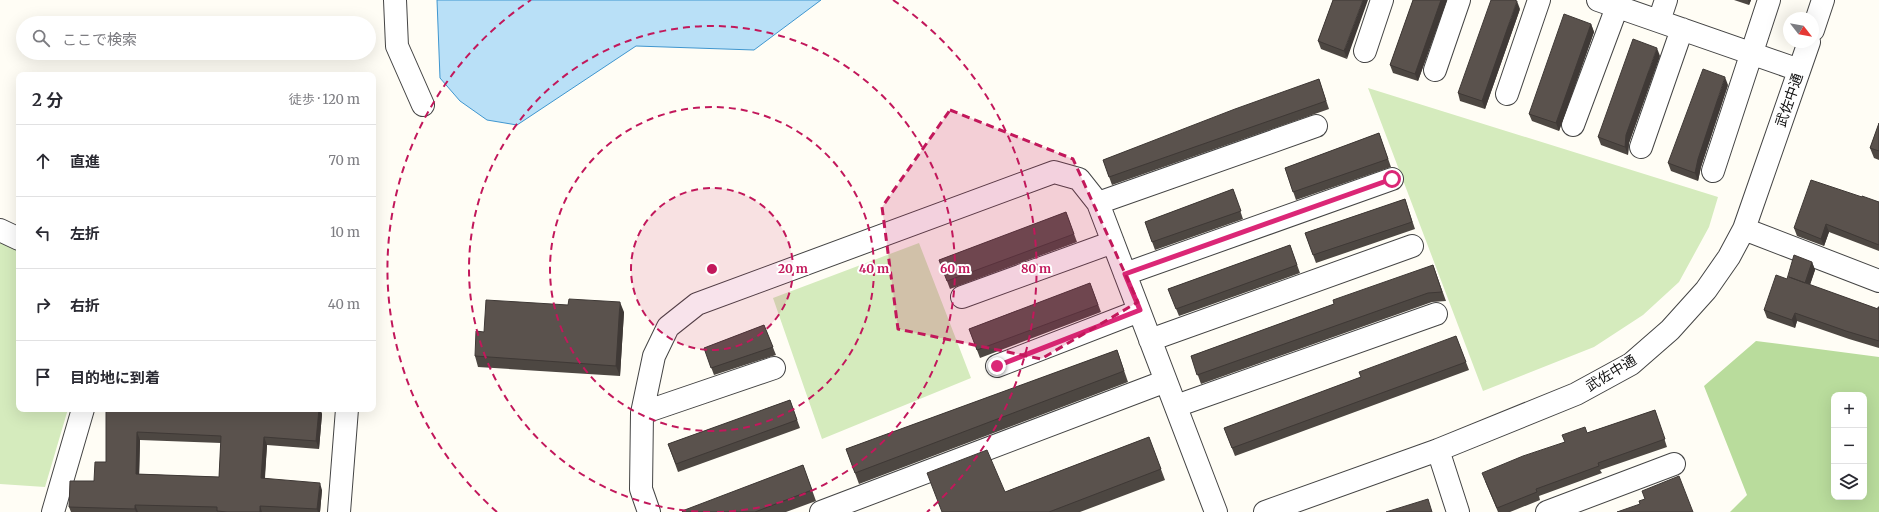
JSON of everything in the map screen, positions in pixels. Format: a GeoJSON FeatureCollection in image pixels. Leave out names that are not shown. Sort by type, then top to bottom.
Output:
{"type":"FeatureCollection","features":[{"type":"Feature","properties":{"kind":"street"},"geometry":{"type":"LineString","coordinates":[[395,0],[397,46],[423,105]]}},
{"type":"Feature","properties":{"kind":"street"},"geometry":{"type":"LineString","coordinates":[[1365,51],[1382,0]]}},
{"type":"Feature","properties":{"kind":"street"},"geometry":{"type":"LineString","coordinates":[[1435,70],[1459,0]]}},
{"type":"Feature","properties":{"kind":"street"},"geometry":{"type":"LineString","coordinates":[[1507,94],[1539,0]]}},
{"type":"Feature","properties":{"kind":"street"},"geometry":{"type":"LineString","coordinates":[[1659,21],[1666,0]]}},
{"type":"Feature","properties":{"kind":"street"},"geometry":{"type":"LineString","coordinates":[[1713,171],[1769,0]]}},
{"type":"Feature","properties":{"kind":"street"},"geometry":{"type":"LineString","coordinates":[[1819,12],[1823,0]]}},
{"type":"Feature","properties":{"kind":"street"},"geometry":{"type":"LineString","coordinates":[[1574,125],[1607,3],[1799,70]]}},
{"type":"Feature","properties":{"kind":"street"},"geometry":{"type":"LineString","coordinates":[[1641,147],[1682,29]]}},
{"type":"Feature","properties":{"kind":"street","name":"武佐中通"},"geometry":{"type":"LineString","coordinates":[[1265,512],[1438,450],[1576,394],[1631,364],[1670,330],[1706,290],[1729,257],[1744,229],[1807,48]]}},
{"type":"Feature","properties":{"kind":"street"},"geometry":{"type":"LineString","coordinates":[[1098,203],[1316,126]]}},
{"type":"Feature","properties":{"kind":"street"},"geometry":{"type":"LineString","coordinates":[[649,512],[641,489],[642,414],[654,356],[668,327],[696,304],[1054,172],[1079,179],[1098,203],[1216,512]]}},
{"type":"Feature","properties":{"kind":"street"},"geometry":{"type":"LineString","coordinates":[[1125,274],[1392,179]]}},
{"type":"Feature","properties":{"kind":"street"},"geometry":{"type":"LineString","coordinates":[[1744,229],[1879,280]]}},
{"type":"Feature","properties":{"kind":"street"},"geometry":{"type":"LineString","coordinates":[[0,230],[16,238]]}},
{"type":"Feature","properties":{"kind":"street"},"geometry":{"type":"LineString","coordinates":[[962,298],[1113,242]]}},
{"type":"Feature","properties":{"kind":"street"},"geometry":{"type":"LineString","coordinates":[[1150,340],[1412,246]]}},
{"type":"Feature","properties":{"kind":"street"},"geometry":{"type":"LineString","coordinates":[[997,366],[1140,310]]}},
{"type":"Feature","properties":{"kind":"street"},"geometry":{"type":"LineString","coordinates":[[1176,406],[1436,314]]}},
{"type":"Feature","properties":{"kind":"street"},"geometry":{"type":"LineString","coordinates":[[642,414],[774,368]]}},
{"type":"Feature","properties":{"kind":"street"},"geometry":{"type":"LineString","coordinates":[[821,512],[1166,381]]}},
{"type":"Feature","properties":{"kind":"street"},"geometry":{"type":"LineString","coordinates":[[53,512],[81,412]]}},
{"type":"Feature","properties":{"kind":"street"},"geometry":{"type":"LineString","coordinates":[[339,512],[347,412]]}},
{"type":"Feature","properties":{"kind":"street"},"geometry":{"type":"LineString","coordinates":[[1438,450],[1458,512]]}},
{"type":"Feature","properties":{"kind":"street"},"geometry":{"type":"LineString","coordinates":[[1547,512],[1674,464]]}},
{"type":"Feature","properties":{"kind":"highlighted area"},"geometry":{"type":"Polygon","coordinates":[[[950,110],[1073,159],[1138,302],[1041,359],[898,329],[882,207],[950,110]]]}},
{"type":"Feature","properties":{"kind":"green space"},"geometry":{"type":"Polygon","coordinates":[[[1368,88],[1718,197],[1709,227],[1679,282],[1643,315],[1594,347],[1483,391],[1368,88]]]}},
{"type":"Feature","properties":{"kind":"green space"},"geometry":{"type":"Polygon","coordinates":[[[0,240],[16,247],[16,412],[67,412],[45,487],[0,484],[0,240]]]}},
{"type":"Feature","properties":{"kind":"green space"},"geometry":{"type":"Polygon","coordinates":[[[919,243],[971,378],[822,439],[773,298],[919,243]]]}},
{"type":"Feature","properties":{"kind":"green space"},"geometry":{"type":"Polygon","coordinates":[[[1756,341],[1879,357],[1879,512],[1730,512],[1747,495],[1704,386],[1756,341]]]}},
{"type":"Feature","properties":{"kind":"water"},"geometry":{"type":"Polygon","coordinates":[[[437,0],[821,0],[754,50],[636,46],[517,125],[487,120],[460,101],[440,78],[437,0]]]}},
{"type":"Feature","properties":{"kind":"building"},"geometry":{"type":"Polygon","coordinates":[[[1333,0],[1363,0],[1344,51],[1318,41],[1333,0]]]}},
{"type":"Feature","properties":{"kind":"building"},"geometry":{"type":"Polygon","coordinates":[[[1413,0],[1441,0],[1415,74],[1390,65],[1413,0]]]}},
{"type":"Feature","properties":{"kind":"building"},"geometry":{"type":"Polygon","coordinates":[[[1491,0],[1517,1],[1482,101],[1458,93],[1491,0]]]}},
{"type":"Feature","properties":{"kind":"building"},"geometry":{"type":"Polygon","coordinates":[[[1564,14],[1591,24],[1556,123],[1529,114],[1564,14]]]}},
{"type":"Feature","properties":{"kind":"building"},"geometry":{"type":"Polygon","coordinates":[[[1633,39],[1657,48],[1626,135],[1625,147],[1598,137],[1633,39]]]}},
{"type":"Feature","properties":{"kind":"building"},"geometry":{"type":"Polygon","coordinates":[[[1703,69],[1725,77],[1698,159],[1695,173],[1668,163],[1703,69]]]}},
{"type":"Feature","properties":{"kind":"building"},"geometry":{"type":"Polygon","coordinates":[[[1319,79],[1326,101],[1109,177],[1103,160],[1235,109],[1319,79]]]}},
{"type":"Feature","properties":{"kind":"building"},"geometry":{"type":"Polygon","coordinates":[[[1879,123],[1879,151],[1870,148],[1879,123]]]}},
{"type":"Feature","properties":{"kind":"building"},"geometry":{"type":"Polygon","coordinates":[[[1379,133],[1388,159],[1293,192],[1285,168],[1379,133]]]}},
{"type":"Feature","properties":{"kind":"building"},"geometry":{"type":"Polygon","coordinates":[[[1811,180],[1879,202],[1879,245],[1826,224],[1821,239],[1794,228],[1811,180]]]}},
{"type":"Feature","properties":{"kind":"building"},"geometry":{"type":"Polygon","coordinates":[[[1233,189],[1241,211],[1152,242],[1145,222],[1233,189]]]}},
{"type":"Feature","properties":{"kind":"building"},"geometry":{"type":"Polygon","coordinates":[[[1405,199],[1412,222],[1313,255],[1305,233],[1405,199]]]}},
{"type":"Feature","properties":{"kind":"building"},"geometry":{"type":"Polygon","coordinates":[[[1066,212],[1074,234],[947,281],[939,260],[1066,212]]]}},
{"type":"Feature","properties":{"kind":"building"},"geometry":{"type":"Polygon","coordinates":[[[1290,245],[1297,265],[1176,309],[1168,289],[1290,245]]]}},
{"type":"Feature","properties":{"kind":"building"},"geometry":{"type":"Polygon","coordinates":[[[1794,255],[1812,262],[1805,283],[1878,309],[1879,307],[1879,341],[1795,313],[1792,320],[1764,310],[1776,275],[1787,279],[1794,255]]]}},
{"type":"Feature","properties":{"kind":"building"},"geometry":{"type":"Polygon","coordinates":[[[1433,265],[1442,292],[1428,293],[1197,375],[1191,356],[1334,304],[1333,300],[1433,265]]]}},
{"type":"Feature","properties":{"kind":"building"},"geometry":{"type":"Polygon","coordinates":[[[1090,283],[1098,305],[977,350],[969,329],[1090,283]]]}},
{"type":"Feature","properties":{"kind":"building"},"geometry":{"type":"Polygon","coordinates":[[[569,299],[620,302],[616,366],[475,356],[476,331],[484,332],[486,300],[568,305],[569,299]]]}},
{"type":"Feature","properties":{"kind":"building"},"geometry":{"type":"Polygon","coordinates":[[[764,325],[773,347],[711,368],[704,348],[764,325]]]}},
{"type":"Feature","properties":{"kind":"building"},"geometry":{"type":"Polygon","coordinates":[[[1456,336],[1466,362],[1232,448],[1224,428],[1361,377],[1359,372],[1456,336]]]}},
{"type":"Feature","properties":{"kind":"building"},"geometry":{"type":"Polygon","coordinates":[[[1117,350],[1124,371],[855,473],[846,449],[1117,350]]]}},
{"type":"Feature","properties":{"kind":"building"},"geometry":{"type":"Polygon","coordinates":[[[790,400],[797,420],[676,464],[668,444],[790,400]]]}},
{"type":"Feature","properties":{"kind":"building"},"geometry":{"type":"Polygon","coordinates":[[[1655,410],[1665,439],[1598,463],[1599,466],[1536,489],[1537,492],[1497,508],[1482,473],[1523,456],[1565,442],[1562,435],[1585,427],[1587,433],[1655,410]]]}},
{"type":"Feature","properties":{"kind":"building"},"geometry":{"type":"Polygon","coordinates":[[[106,412],[319,412],[316,441],[264,437],[261,478],[320,483],[317,509],[260,506],[260,512],[227,512],[217,511],[217,507],[135,505],[135,509],[69,507],[70,481],[94,481],[95,462],[106,462],[106,412]],[[137,432],[136,474],[219,477],[221,436],[137,432]]]}},
{"type":"Feature","properties":{"kind":"building"},"geometry":{"type":"Polygon","coordinates":[[[1149,437],[1161,469],[1049,512],[942,512],[927,473],[987,450],[1005,492],[1149,437]]]}},
{"type":"Feature","properties":{"kind":"building"},"geometry":{"type":"Polygon","coordinates":[[[803,465],[812,490],[755,512],[682,511],[803,465]]]}},
{"type":"Feature","properties":{"kind":"building"},"geometry":{"type":"Polygon","coordinates":[[[1679,476],[1693,512],[1617,512],[1640,504],[1639,501],[1645,499],[1642,491],[1679,476]]]}},
{"type":"Feature","properties":{"kind":"building"},"geometry":{"type":"Polygon","coordinates":[[[1428,499],[1432,512],[1386,512],[1428,499]]]}},
{"type":"Feature","properties":{"kind":"route"},"geometry":{"type":"LineString","coordinates":[[997,366],[1140,310],[1125,274],[1392,179]]}}]}
